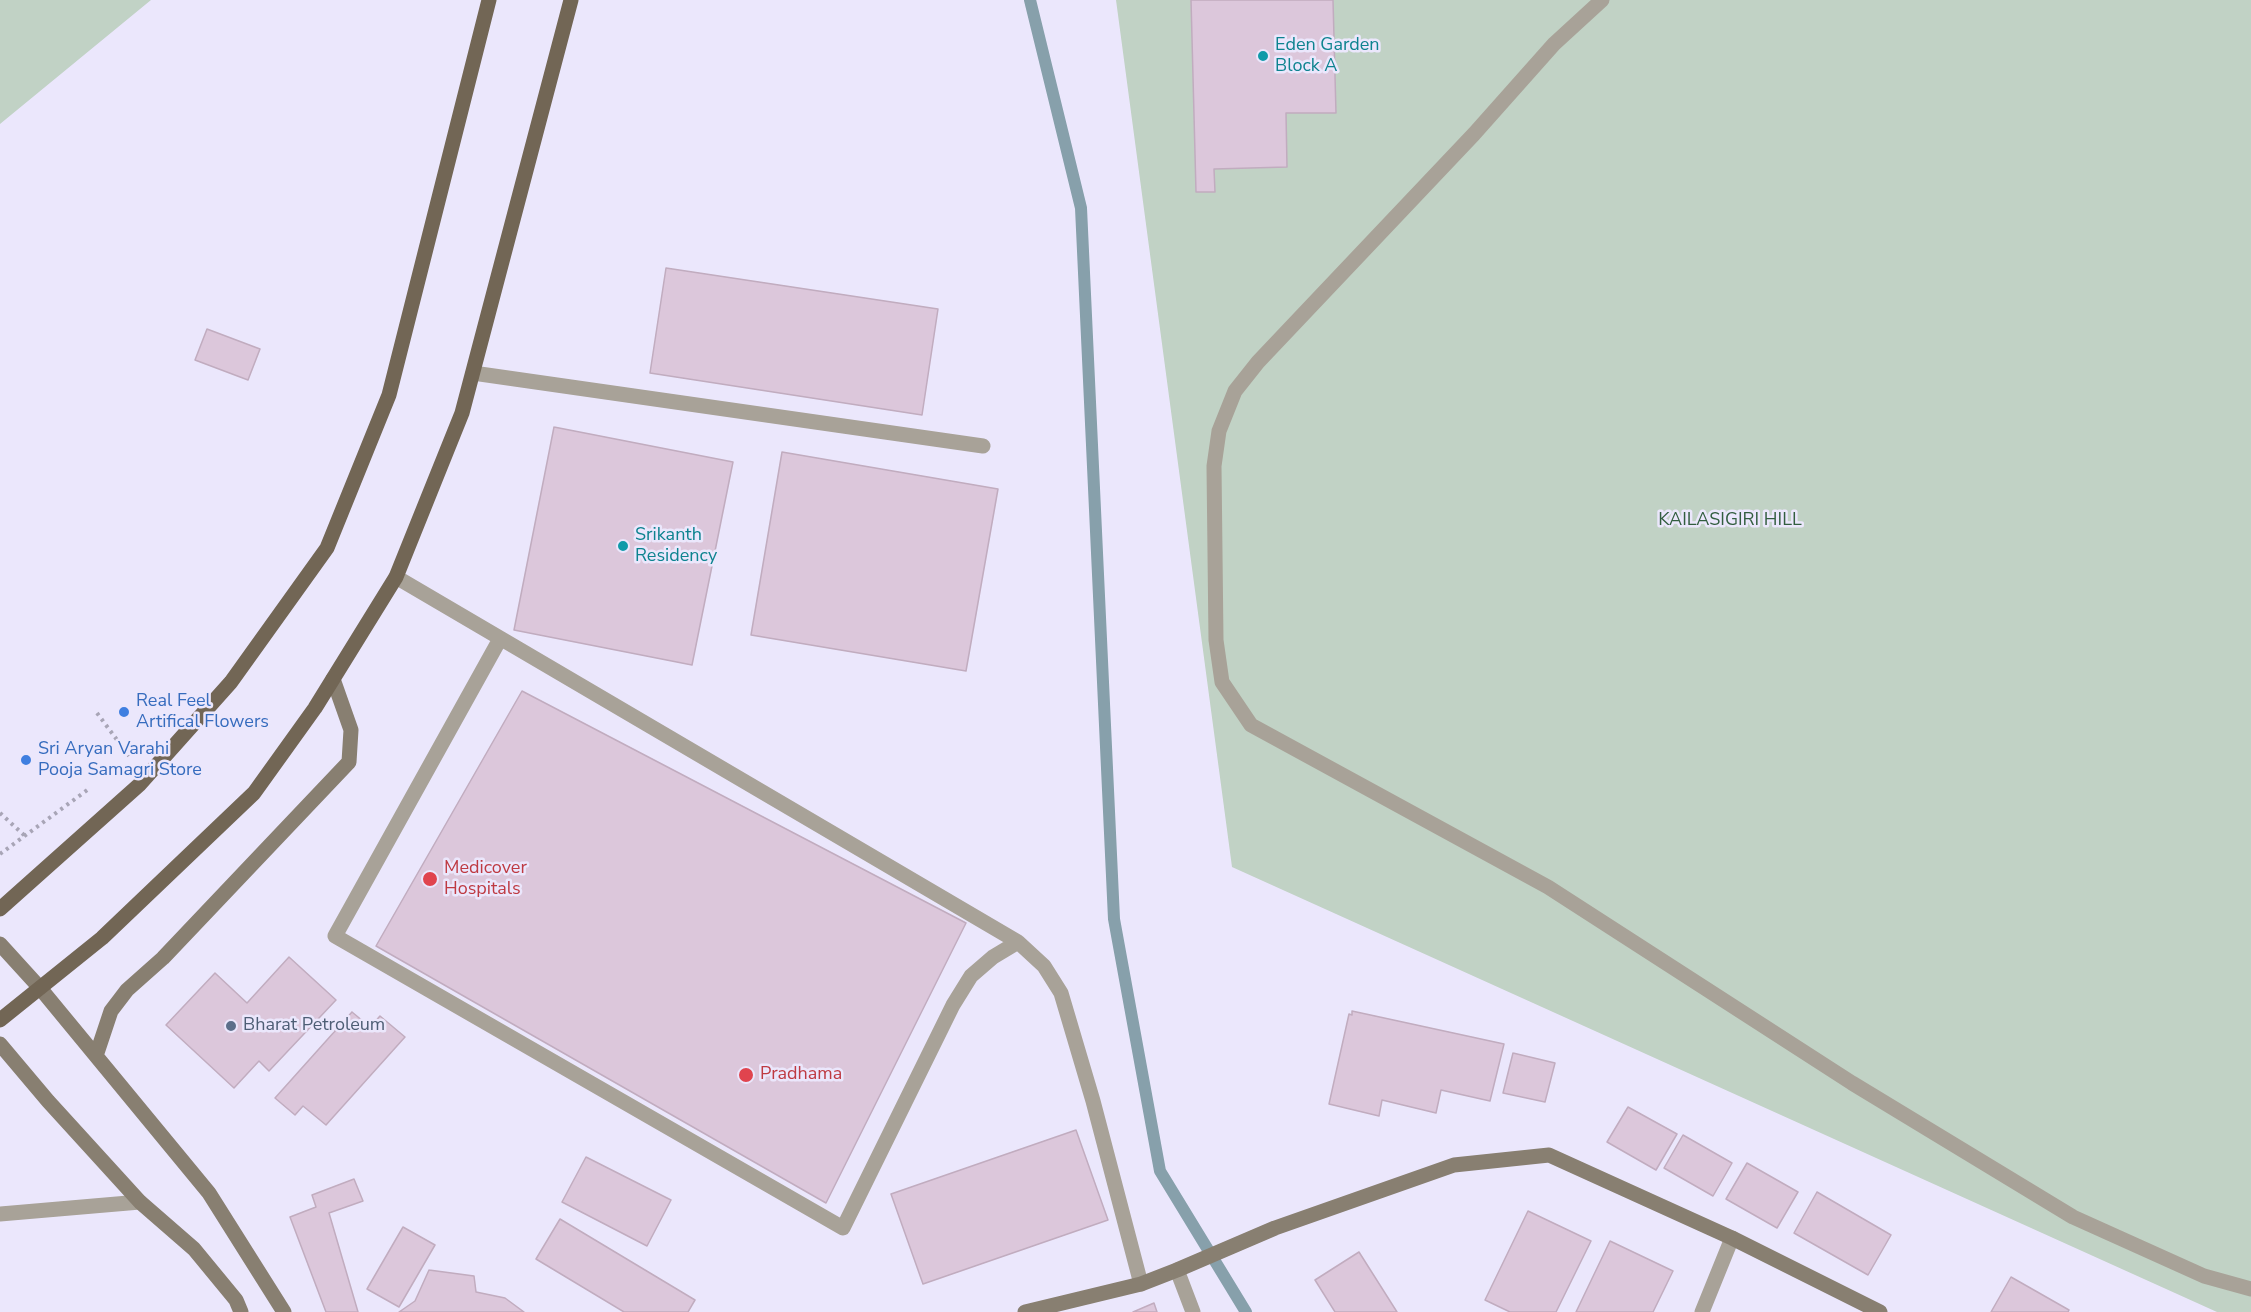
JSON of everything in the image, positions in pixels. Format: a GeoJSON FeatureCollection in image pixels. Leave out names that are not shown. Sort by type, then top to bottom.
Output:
{"type":"FeatureCollection","features":[{"type":"Feature","properties":{"kind":"main road"},"geometry":{"type":"LineString","coordinates":[[0,909],[146,776],[231,682],[327,548],[389,395],[489,0]]}},
{"type":"Feature","properties":{"kind":"main road"},"geometry":{"type":"LineString","coordinates":[[0,1020],[102,938],[254,793],[315,708],[396,577],[462,413],[571,0]]}},
{"type":"Feature","properties":{"kind":"street"},"geometry":{"type":"LineString","coordinates":[[1602,0],[1554,44],[1466,142],[1258,362],[1235,391],[1219,431],[1214,466],[1216,640],[1222,682],[1251,724],[1548,886],[1852,1083],[2073,1217],[2204,1276],[2251,1289]]}},
{"type":"Feature","properties":{"kind":"street"},"geometry":{"type":"LineString","coordinates":[[473,373],[983,446]]}},
{"type":"Feature","properties":{"kind":"street"},"geometry":{"type":"LineString","coordinates":[[396,577],[1018,942],[1044,966],[1061,993],[1093,1101],[1141,1284]]}},
{"type":"Feature","properties":{"kind":"street"},"geometry":{"type":"LineString","coordinates":[[500,639],[335,936],[843,1228],[959,995],[971,976],[993,957],[1018,942]]}},
{"type":"Feature","properties":{"kind":"street"},"geometry":{"type":"LineString","coordinates":[[96,1056],[111,1011],[127,990],[163,958],[349,762],[351,730],[333,679]]}},
{"type":"Feature","properties":{"kind":"street"},"geometry":{"type":"LineString","coordinates":[[0,944],[40,988],[209,1193],[284,1312]]}},
{"type":"Feature","properties":{"kind":"street"},"geometry":{"type":"LineString","coordinates":[[0,1044],[48,1101],[140,1202],[194,1249],[236,1300],[241,1312]]}},
{"type":"Feature","properties":{"kind":"street"},"geometry":{"type":"LineString","coordinates":[[1025,1312],[1141,1284],[1275,1228],[1454,1165],[1549,1155],[1732,1238],[1880,1312]]}},
{"type":"Feature","properties":{"kind":"street"},"geometry":{"type":"LineString","coordinates":[[0,1214],[140,1202]]}},
{"type":"Feature","properties":{"kind":"street"},"geometry":{"type":"LineString","coordinates":[[1702,1312],[1732,1238]]}},
{"type":"Feature","properties":{"kind":"street"},"geometry":{"type":"LineString","coordinates":[[1178,1270],[1193,1312]]}},
{"type":"Feature","properties":{"kind":"path"},"geometry":{"type":"LineString","coordinates":[[97,713],[131,759],[138,751]]}},
{"type":"Feature","properties":{"kind":"path"},"geometry":{"type":"LineString","coordinates":[[0,854],[93,786]]}},
{"type":"Feature","properties":{"kind":"path"},"geometry":{"type":"LineString","coordinates":[[0,813],[25,836]]}},
{"type":"Feature","properties":{"kind":"green space"},"geometry":{"type":"Polygon","coordinates":[[[0,0],[151,0],[0,124],[0,0]]]}},
{"type":"Feature","properties":{"kind":"green space","name":"KAILASIGIRI HILL"},"geometry":{"type":"Polygon","coordinates":[[[1116,0],[2251,0],[2251,1312],[2217,1312],[1232,867],[1116,0]]]}},
{"type":"Feature","properties":{"kind":"building","name":"Eden Garden Block A"},"geometry":{"type":"Polygon","coordinates":[[[1191,0],[1333,0],[1336,113],[1286,113],[1287,167],[1214,169],[1215,192],[1196,192],[1191,0]]]}},
{"type":"Feature","properties":{"kind":"building"},"geometry":{"type":"Polygon","coordinates":[[[666,268],[938,309],[922,415],[650,373],[666,268]]]}},
{"type":"Feature","properties":{"kind":"building"},"geometry":{"type":"Polygon","coordinates":[[[207,329],[260,349],[248,380],[195,360],[207,329]]]}},
{"type":"Feature","properties":{"kind":"building","name":"Srikanth Residency"},"geometry":{"type":"Polygon","coordinates":[[[554,427],[733,462],[692,665],[514,630],[554,427]]]}},
{"type":"Feature","properties":{"kind":"building"},"geometry":{"type":"Polygon","coordinates":[[[782,452],[998,489],[966,671],[751,635],[782,452]]]}},
{"type":"Feature","properties":{"kind":"building","name":"Pradhama"},"geometry":{"type":"Polygon","coordinates":[[[522,691],[966,923],[826,1203],[376,946],[522,691]]]}},
{"type":"Feature","properties":{"kind":"building"},"geometry":{"type":"Polygon","coordinates":[[[289,957],[336,1000],[269,1071],[259,1061],[234,1088],[166,1025],[215,973],[247,1003],[289,957]]]}},
{"type":"Feature","properties":{"kind":"building"},"geometry":{"type":"Polygon","coordinates":[[[1352,1011],[1504,1044],[1490,1101],[1441,1090],[1436,1113],[1382,1100],[1379,1116],[1329,1104],[1349,1014],[1352,1015],[1352,1011]]]}},
{"type":"Feature","properties":{"kind":"building"},"geometry":{"type":"Polygon","coordinates":[[[352,1012],[370,1027],[380,1016],[405,1037],[326,1125],[303,1106],[295,1115],[275,1098],[352,1012]]]}},
{"type":"Feature","properties":{"kind":"building"},"geometry":{"type":"Polygon","coordinates":[[[1513,1053],[1555,1063],[1545,1102],[1503,1093],[1513,1053]]]}},
{"type":"Feature","properties":{"kind":"building"},"geometry":{"type":"Polygon","coordinates":[[[1628,1107],[1677,1134],[1656,1170],[1607,1142],[1628,1107]]]}},
{"type":"Feature","properties":{"kind":"building"},"geometry":{"type":"Polygon","coordinates":[[[1076,1130],[1108,1220],[923,1284],[891,1194],[1076,1130]]]}},
{"type":"Feature","properties":{"kind":"building"},"geometry":{"type":"Polygon","coordinates":[[[1683,1135],[1732,1163],[1713,1196],[1664,1168],[1683,1135]]]}},
{"type":"Feature","properties":{"kind":"building"},"geometry":{"type":"Polygon","coordinates":[[[586,1157],[671,1200],[647,1246],[562,1202],[586,1157]]]}},
{"type":"Feature","properties":{"kind":"building"},"geometry":{"type":"Polygon","coordinates":[[[1747,1163],[1798,1192],[1777,1228],[1726,1199],[1747,1163]]]}},
{"type":"Feature","properties":{"kind":"building"},"geometry":{"type":"Polygon","coordinates":[[[354,1179],[363,1201],[329,1213],[358,1312],[326,1312],[290,1217],[316,1207],[312,1195],[354,1179]]]}},
{"type":"Feature","properties":{"kind":"building"},"geometry":{"type":"Polygon","coordinates":[[[1817,1192],[1891,1235],[1868,1275],[1794,1233],[1817,1192]]]}},
{"type":"Feature","properties":{"kind":"building"},"geometry":{"type":"Polygon","coordinates":[[[1528,1211],[1591,1241],[1556,1312],[1510,1312],[1485,1300],[1528,1211]]]}},
{"type":"Feature","properties":{"kind":"building"},"geometry":{"type":"Polygon","coordinates":[[[560,1219],[695,1300],[688,1312],[624,1312],[536,1259],[560,1219]]]}},
{"type":"Feature","properties":{"kind":"building"},"geometry":{"type":"Polygon","coordinates":[[[403,1227],[435,1245],[399,1307],[367,1289],[403,1227]]]}},
{"type":"Feature","properties":{"kind":"building"},"geometry":{"type":"Polygon","coordinates":[[[1610,1241],[1673,1271],[1653,1312],[1576,1312],[1610,1241]]]}},
{"type":"Feature","properties":{"kind":"building"},"geometry":{"type":"Polygon","coordinates":[[[1359,1252],[1397,1312],[1335,1312],[1315,1280],[1359,1252]]]}},
{"type":"Feature","properties":{"kind":"building"},"geometry":{"type":"Polygon","coordinates":[[[429,1270],[474,1276],[476,1292],[505,1298],[524,1312],[399,1312],[415,1301],[429,1270]]]}},
{"type":"Feature","properties":{"kind":"building"},"geometry":{"type":"Polygon","coordinates":[[[2011,1277],[2069,1310],[2068,1312],[1991,1312],[2011,1277]]]}},
{"type":"Feature","properties":{"kind":"building"},"geometry":{"type":"Polygon","coordinates":[[[1154,1303],[1157,1312],[1133,1312],[1154,1303]]]}},
{"type":"Feature","properties":{"kind":"waterway"},"geometry":{"type":"LineString","coordinates":[[1030,0],[1081,208],[1114,919],[1160,1171],[1246,1312]]}},
{"type":"Feature","properties":{"kind":"place","name":"Eden Garden Block A"},"geometry":{"type":"Point","coordinates":[1263,56]}},
{"type":"Feature","properties":{"kind":"place","name":"Srikanth Residency"},"geometry":{"type":"Point","coordinates":[623,546]}},
{"type":"Feature","properties":{"kind":"place","name":"Real Feel Artifical Flowers"},"geometry":{"type":"Point","coordinates":[124,712]}},
{"type":"Feature","properties":{"kind":"place","name":"Sri Aryan Varahi Pooja Samagri Store"},"geometry":{"type":"Point","coordinates":[26,760]}},
{"type":"Feature","properties":{"kind":"place","name":"Medicover Hospitals"},"geometry":{"type":"Point","coordinates":[430,879]}},
{"type":"Feature","properties":{"kind":"place","name":"Bharat Petroleum"},"geometry":{"type":"Point","coordinates":[231,1026]}},
{"type":"Feature","properties":{"kind":"place","name":"Pradhama"},"geometry":{"type":"Point","coordinates":[746,1075]}}]}
